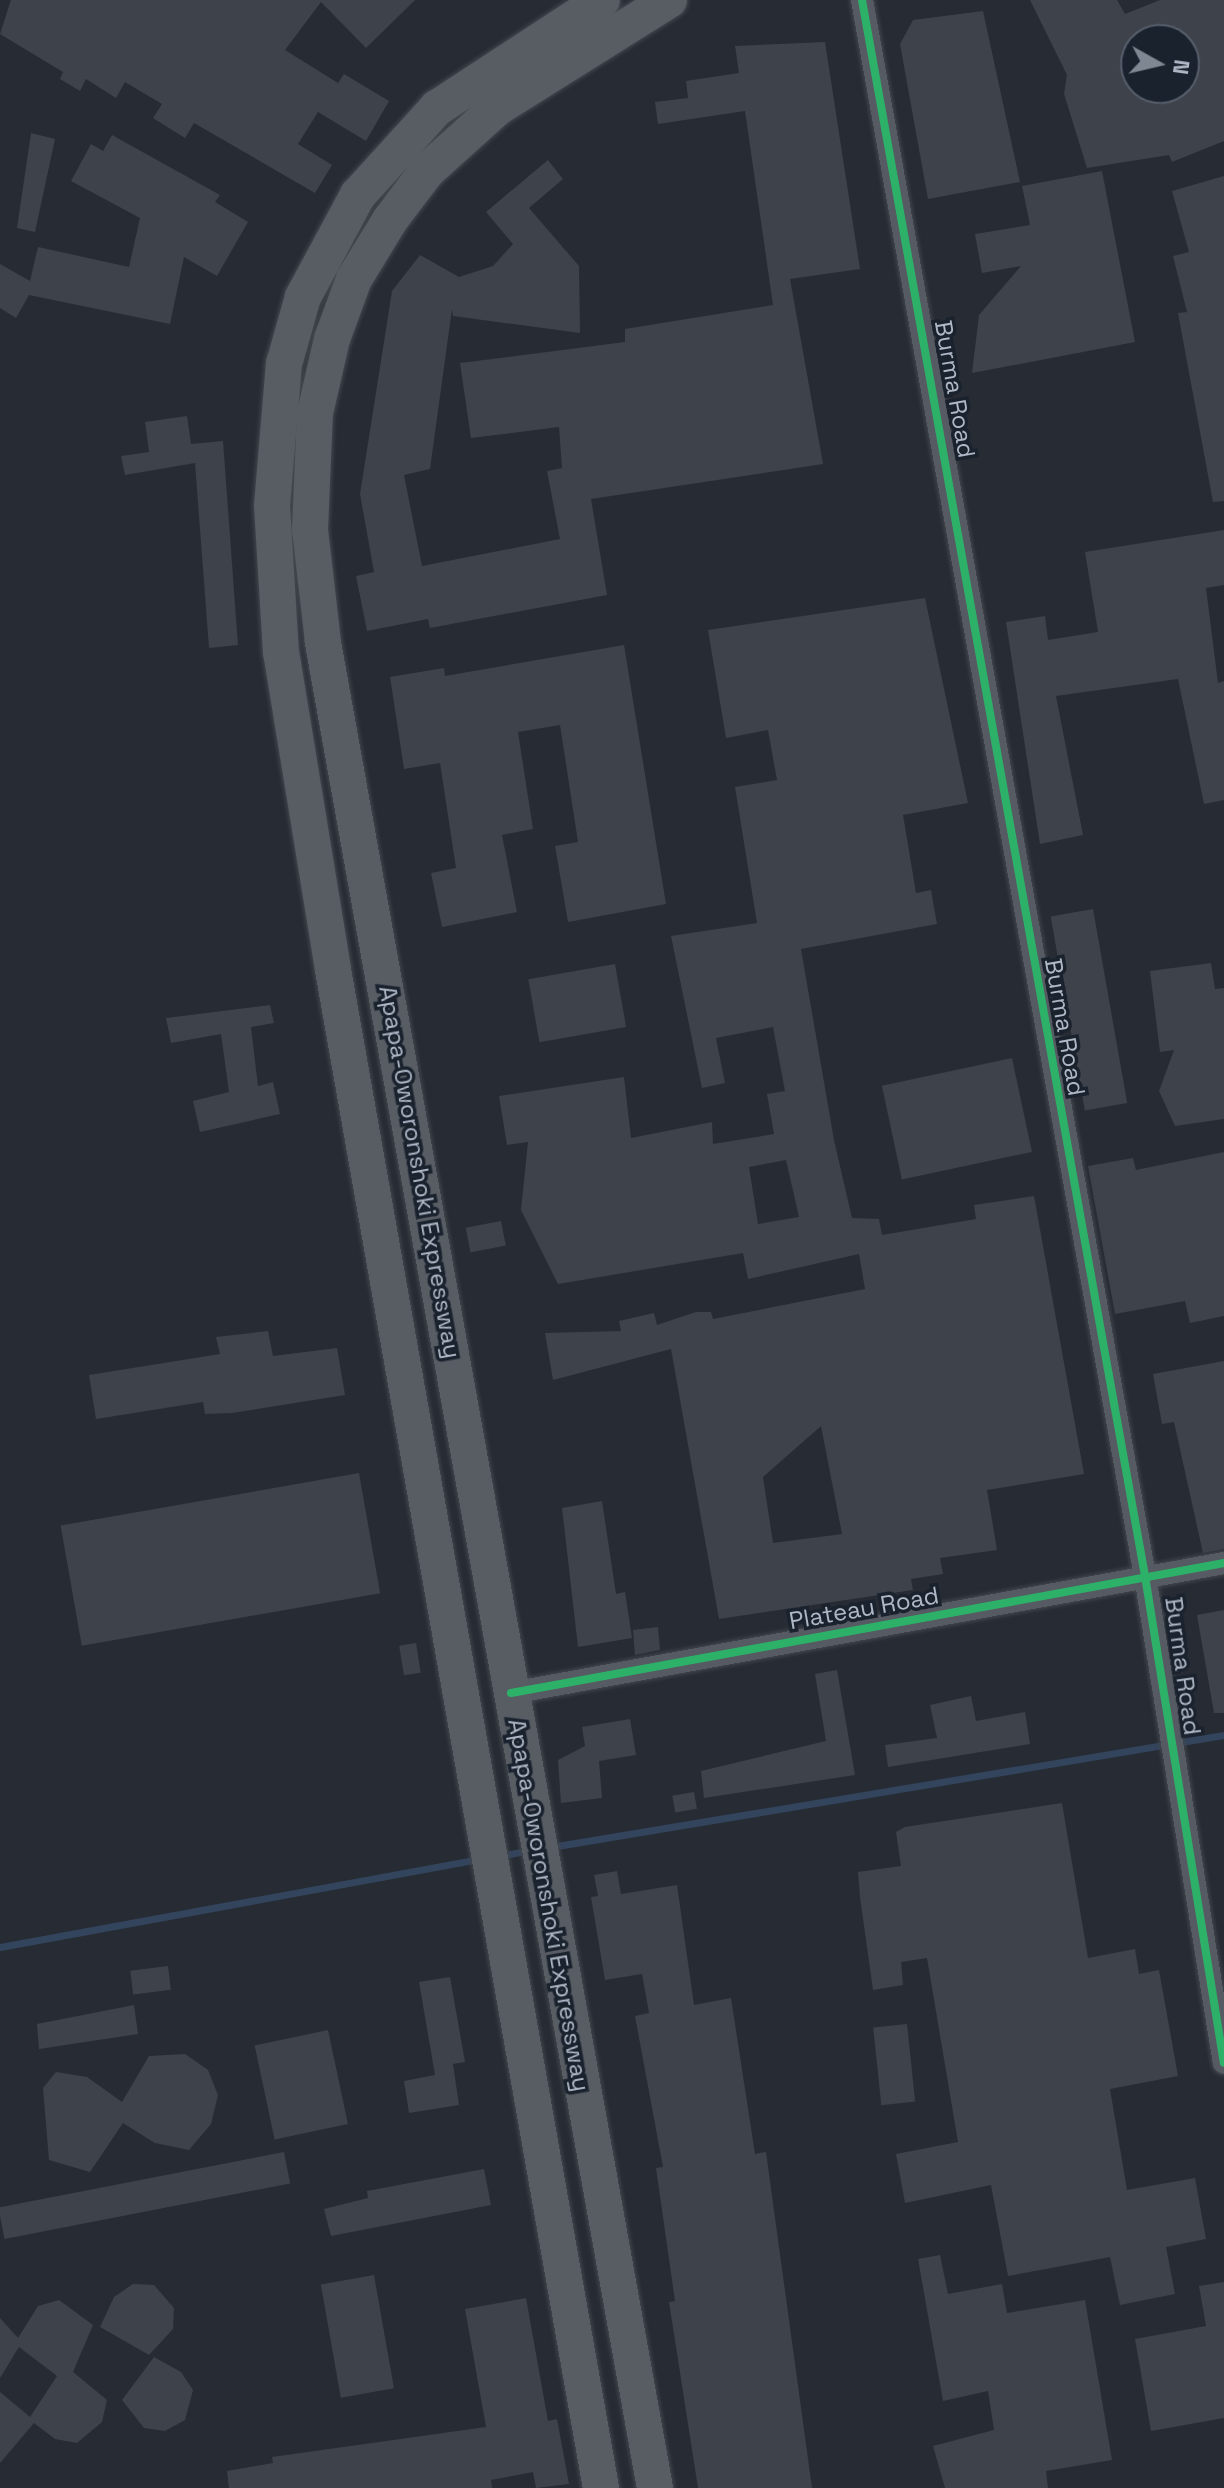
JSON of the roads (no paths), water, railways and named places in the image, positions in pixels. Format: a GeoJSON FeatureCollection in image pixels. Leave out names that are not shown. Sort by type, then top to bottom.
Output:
{"type":"FeatureCollection","features":[{"type":"Feature","properties":{"kind":"main road"},"geometry":{"type":"LineString","coordinates":[[601,2488],[490,1868],[281,653],[272,506],[284,364],[303,297],[337,228],[391,154],[437,108],[602,0]]}},
{"type":"Feature","properties":{"kind":"main road","name":"Apapa-Oworonshoki Expressway"},"geometry":{"type":"LineString","coordinates":[[655,2488],[386,978],[323,642],[310,530],[315,413],[332,339],[354,279],[427,171],[497,108],[669,0]]}},
{"type":"Feature","properties":{"kind":"street","name":"Burma Road"},"geometry":{"type":"LineString","coordinates":[[862,0],[1019,888],[1145,1576],[1169,1760],[1224,2063]]}},
{"type":"Feature","properties":{"kind":"street","name":"Plateau Road"},"geometry":{"type":"LineString","coordinates":[[511,1693],[1224,1563]]}},
{"type":"Feature","properties":{"kind":"waterway"},"geometry":{"type":"LineString","coordinates":[[551,1847],[1224,1735]]}},
{"type":"Feature","properties":{"kind":"waterway"},"geometry":{"type":"LineString","coordinates":[[500,1856],[531,1850]]}},
{"type":"Feature","properties":{"kind":"waterway"},"geometry":{"type":"LineString","coordinates":[[0,1947],[480,1859]]}}]}
